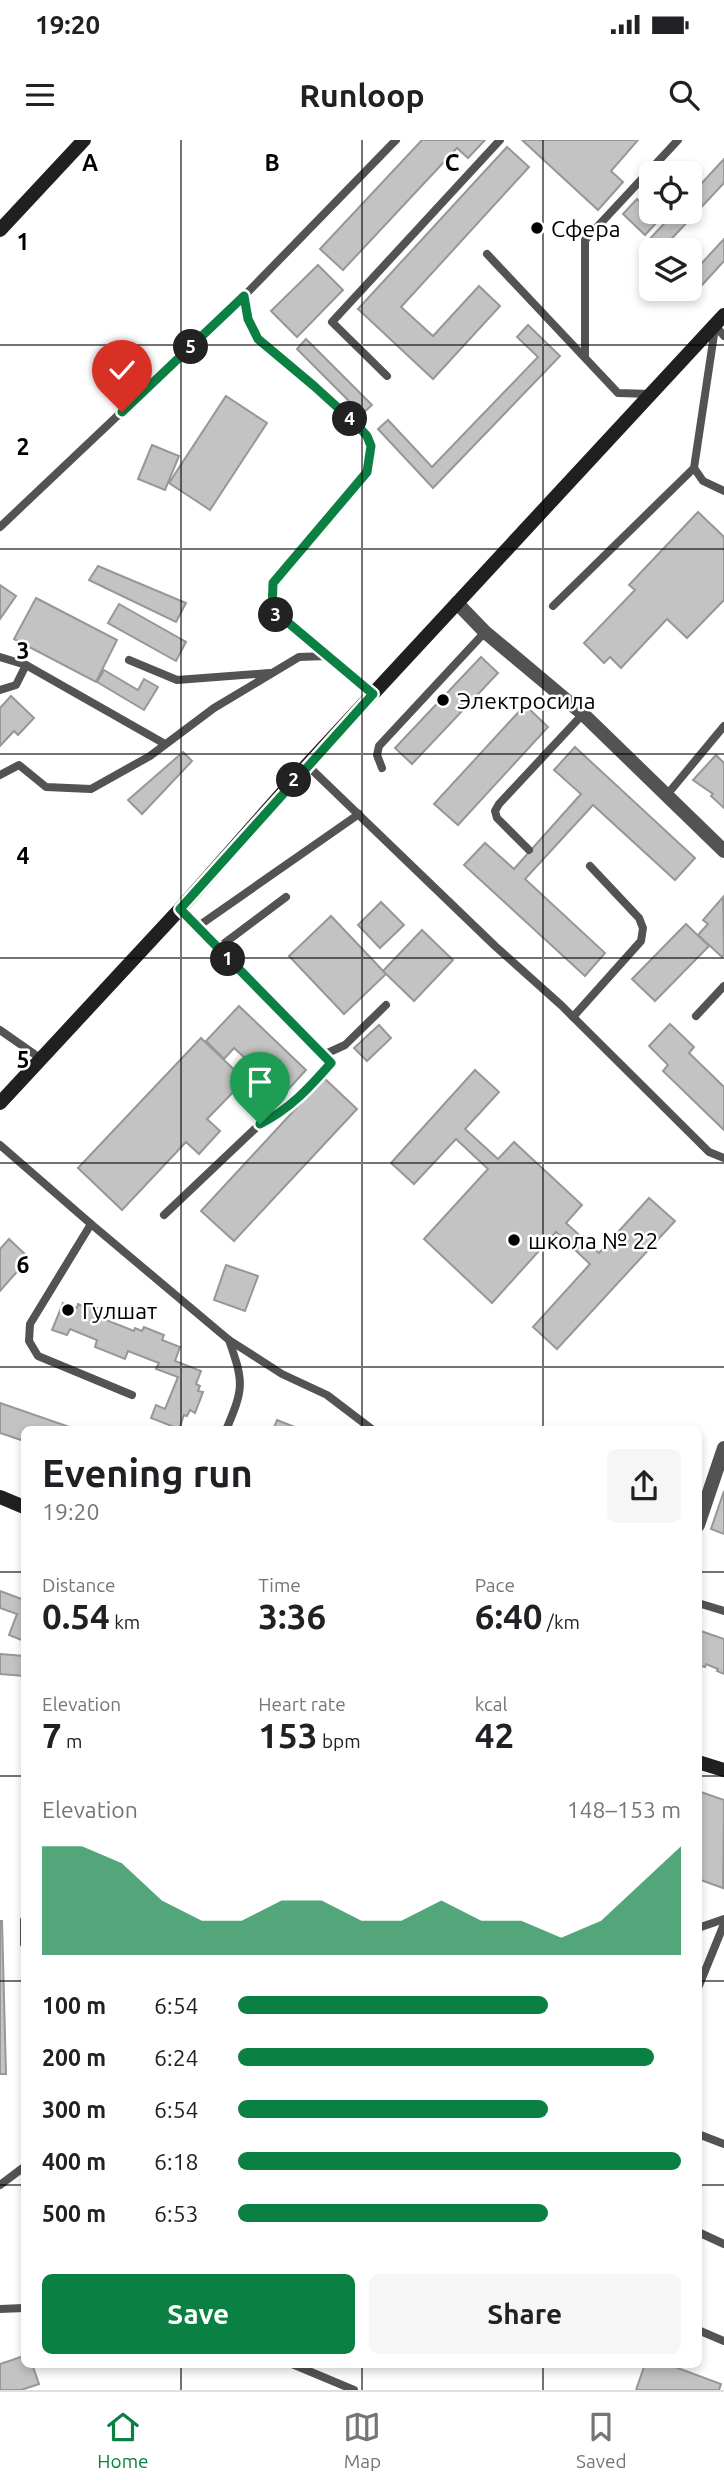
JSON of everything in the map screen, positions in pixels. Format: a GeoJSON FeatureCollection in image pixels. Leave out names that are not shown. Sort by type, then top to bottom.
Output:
{"type":"FeatureCollection","features":[{"type":"Feature","properties":{"kind":"main road"},"geometry":{"type":"LineString","coordinates":[[0,230],[83,140]]}},
{"type":"Feature","properties":{"kind":"main road"},"geometry":{"type":"LineString","coordinates":[[0,1104],[457,603],[651,394],[721,326]]}},
{"type":"Feature","properties":{"kind":"main road"},"geometry":{"type":"LineString","coordinates":[[0,1497],[21,1506]]}},
{"type":"Feature","properties":{"kind":"main road"},"geometry":{"type":"LineString","coordinates":[[702,1763],[724,1770]]}},
{"type":"Feature","properties":{"kind":"street"},"geometry":{"type":"LineString","coordinates":[[457,603],[485,632],[583,713],[724,851]]}},
{"type":"Feature","properties":{"kind":"street"},"geometry":{"type":"LineString","coordinates":[[702,1513],[724,1448]]}},
{"type":"Feature","properties":{"kind":"lane"},"geometry":{"type":"LineString","coordinates":[[0,527],[244,296],[396,140]]}},
{"type":"Feature","properties":{"kind":"lane"},"geometry":{"type":"LineString","coordinates":[[387,376],[332,322],[500,140]]}},
{"type":"Feature","properties":{"kind":"lane"},"geometry":{"type":"LineString","coordinates":[[585,357],[585,240],[678,140]]}},
{"type":"Feature","properties":{"kind":"lane"},"geometry":{"type":"LineString","coordinates":[[487,254],[618,393],[651,394]]}},
{"type":"Feature","properties":{"kind":"lane"},"geometry":{"type":"LineString","coordinates":[[244,296],[248,319],[258,339],[358,426],[371,446],[367,472],[273,583],[272,612],[373,694]]}},
{"type":"Feature","properties":{"kind":"lane"},"geometry":{"type":"LineString","coordinates":[[553,606],[694,468],[721,326]]}},
{"type":"Feature","properties":{"kind":"lane"},"geometry":{"type":"LineString","coordinates":[[694,468],[703,481],[724,491]]}},
{"type":"Feature","properties":{"kind":"lane"},"geometry":{"type":"LineString","coordinates":[[382,768],[377,755],[379,746],[485,632]]}},
{"type":"Feature","properties":{"kind":"lane"},"geometry":{"type":"LineString","coordinates":[[0,775],[19,765],[47,787],[91,789],[150,755],[214,708],[299,657],[326,656]]}},
{"type":"Feature","properties":{"kind":"lane"},"geometry":{"type":"LineString","coordinates":[[0,657],[26,665],[165,744]]}},
{"type":"Feature","properties":{"kind":"lane"},"geometry":{"type":"LineString","coordinates":[[129,660],[177,680],[272,673]]}},
{"type":"Feature","properties":{"kind":"lane"},"geometry":{"type":"LineString","coordinates":[[0,690],[16,685],[26,665]]}},
{"type":"Feature","properties":{"kind":"lane"},"geometry":{"type":"LineString","coordinates":[[529,850],[497,818],[495,811],[583,713]]}},
{"type":"Feature","properties":{"kind":"lane"},"geometry":{"type":"LineString","coordinates":[[666,796],[724,726]]}},
{"type":"Feature","properties":{"kind":"lane"},"geometry":{"type":"LineString","coordinates":[[307,765],[495,946],[573,1017],[709,1152],[724,1158]]}},
{"type":"Feature","properties":{"kind":"lane"},"geometry":{"type":"LineString","coordinates":[[197,927],[359,814]]}},
{"type":"Feature","properties":{"kind":"lane"},"geometry":{"type":"LineString","coordinates":[[573,1017],[641,941],[643,929],[639,918],[590,866]]}},
{"type":"Feature","properties":{"kind":"lane"},"geometry":{"type":"LineString","coordinates":[[218,948],[285,897]]}},
{"type":"Feature","properties":{"kind":"lane"},"geometry":{"type":"LineString","coordinates":[[164,1215],[260,1124],[282,1113],[331,1063],[180,909]]}},
{"type":"Feature","properties":{"kind":"lane"},"geometry":{"type":"LineString","coordinates":[[696,1016],[724,986]]}},
{"type":"Feature","properties":{"kind":"lane"},"geometry":{"type":"LineString","coordinates":[[323,1055],[345,1045],[386,1005]]}},
{"type":"Feature","properties":{"kind":"lane"},"geometry":{"type":"LineString","coordinates":[[0,1030],[40,1058]]}},
{"type":"Feature","properties":{"kind":"lane"},"geometry":{"type":"LineString","coordinates":[[0,1145],[229,1340],[282,1374],[327,1395],[368,1426]]}},
{"type":"Feature","properties":{"kind":"lane"},"geometry":{"type":"LineString","coordinates":[[91,1224],[30,1324],[29,1341],[38,1356],[132,1395]]}},
{"type":"Feature","properties":{"kind":"lane"},"geometry":{"type":"LineString","coordinates":[[228,1426],[242,1385],[229,1340]]}},
{"type":"Feature","properties":{"kind":"lane"},"geometry":{"type":"LineString","coordinates":[[702,1604],[724,1611]]}},
{"type":"Feature","properties":{"kind":"lane"},"geometry":{"type":"LineString","coordinates":[[702,1927],[724,1922]]}},
{"type":"Feature","properties":{"kind":"lane"},"geometry":{"type":"LineString","coordinates":[[702,1978],[724,1922]]}},
{"type":"Feature","properties":{"kind":"lane"},"geometry":{"type":"LineString","coordinates":[[702,2136],[724,2144]]}},
{"type":"Feature","properties":{"kind":"lane"},"geometry":{"type":"LineString","coordinates":[[0,2185],[21,2169]]}},
{"type":"Feature","properties":{"kind":"lane"},"geometry":{"type":"LineString","coordinates":[[702,2234],[724,2244]]}},
{"type":"Feature","properties":{"kind":"lane"},"geometry":{"type":"LineString","coordinates":[[0,2309],[21,2308]]}},
{"type":"Feature","properties":{"kind":"lane"},"geometry":{"type":"LineString","coordinates":[[702,2332],[724,2342]]}},
{"type":"Feature","properties":{"kind":"lane"},"geometry":{"type":"LineString","coordinates":[[302,2368],[354,2390]]}},
{"type":"Feature","properties":{"kind":"building"},"geometry":{"type":"Polygon","coordinates":[[[422,140],[485,140],[468,158],[457,148],[343,270],[320,249],[422,140]]]}},
{"type":"Feature","properties":{"kind":"building"},"geometry":{"type":"Polygon","coordinates":[[[522,140],[638,140],[611,171],[623,182],[598,210],[522,140]]]}},
{"type":"Feature","properties":{"kind":"building"},"geometry":{"type":"Polygon","coordinates":[[[507,147],[529,167],[401,307],[433,336],[479,286],[500,306],[433,379],[358,309],[507,147]]]}},
{"type":"Feature","properties":{"kind":"building"},"geometry":{"type":"Polygon","coordinates":[[[724,159],[724,183],[702,206],[702,183],[724,159]]]}},
{"type":"Feature","properties":{"kind":"building"},"geometry":{"type":"Polygon","coordinates":[[[637,199],[639,224],[655,224],[645,235],[623,214],[637,199]]]}},
{"type":"Feature","properties":{"kind":"building"},"geometry":{"type":"Polygon","coordinates":[[[664,224],[685,224],[672,238],[651,238],[664,224]]]}},
{"type":"Feature","properties":{"kind":"building"},"geometry":{"type":"Polygon","coordinates":[[[724,239],[724,261],[702,285],[702,263],[724,239]]]}},
{"type":"Feature","properties":{"kind":"building"},"geometry":{"type":"Polygon","coordinates":[[[318,265],[343,290],[297,337],[271,311],[318,265]]]}},
{"type":"Feature","properties":{"kind":"building"},"geometry":{"type":"Polygon","coordinates":[[[528,325],[560,356],[433,488],[378,429],[388,420],[432,467],[538,357],[517,337],[528,325]]]}},
{"type":"Feature","properties":{"kind":"building"},"geometry":{"type":"Polygon","coordinates":[[[306,339],[372,405],[362,414],[297,349],[306,339]]]}},
{"type":"Feature","properties":{"kind":"building"},"geometry":{"type":"Polygon","coordinates":[[[226,396],[267,423],[210,510],[169,483],[226,396]]]}},
{"type":"Feature","properties":{"kind":"building"},"geometry":{"type":"Polygon","coordinates":[[[152,445],[179,456],[165,490],[138,479],[152,445]]]}},
{"type":"Feature","properties":{"kind":"building"},"geometry":{"type":"Polygon","coordinates":[[[698,512],[724,537],[724,600],[687,638],[667,619],[621,668],[610,657],[604,663],[584,643],[635,590],[629,585],[698,512]]]}},
{"type":"Feature","properties":{"kind":"building"},"geometry":{"type":"Polygon","coordinates":[[[98,566],[186,603],[176,622],[89,580],[98,566]]]}},
{"type":"Feature","properties":{"kind":"building"},"geometry":{"type":"Polygon","coordinates":[[[0,585],[16,596],[0,619],[0,585]]]}},
{"type":"Feature","properties":{"kind":"building"},"geometry":{"type":"Polygon","coordinates":[[[36,598],[117,640],[96,682],[14,639],[36,598]]]}},
{"type":"Feature","properties":{"kind":"building"},"geometry":{"type":"Polygon","coordinates":[[[119,604],[186,642],[176,661],[108,623],[119,604]]]}},
{"type":"Feature","properties":{"kind":"building"},"geometry":{"type":"Polygon","coordinates":[[[481,657],[498,673],[412,764],[395,748],[481,657]]]}},
{"type":"Feature","properties":{"kind":"building"},"geometry":{"type":"Polygon","coordinates":[[[104,670],[138,690],[144,679],[158,687],[144,710],[97,682],[104,670]]]}},
{"type":"Feature","properties":{"kind":"building"},"geometry":{"type":"Polygon","coordinates":[[[11,696],[34,718],[18,735],[14,731],[0,746],[0,708],[11,696]]]}},
{"type":"Feature","properties":{"kind":"building"},"geometry":{"type":"Polygon","coordinates":[[[525,705],[548,727],[458,825],[434,804],[525,705]]]}},
{"type":"Feature","properties":{"kind":"building"},"geometry":{"type":"Polygon","coordinates":[[[575,747],[695,858],[675,880],[593,805],[525,879],[605,953],[585,976],[464,865],[485,843],[514,869],[581,794],[554,770],[575,747]]]}},
{"type":"Feature","properties":{"kind":"building"},"geometry":{"type":"Polygon","coordinates":[[[183,752],[192,761],[142,814],[128,800],[183,752]]]}},
{"type":"Feature","properties":{"kind":"building"},"geometry":{"type":"Polygon","coordinates":[[[716,755],[724,763],[724,808],[711,796],[713,794],[693,780],[716,755]]]}},
{"type":"Feature","properties":{"kind":"building"},"geometry":{"type":"Polygon","coordinates":[[[723,897],[722,957],[698,935],[708,924],[703,920],[723,897]]]}},
{"type":"Feature","properties":{"kind":"building"},"geometry":{"type":"Polygon","coordinates":[[[381,902],[404,925],[380,948],[358,925],[381,902]]]}},
{"type":"Feature","properties":{"kind":"building"},"geometry":{"type":"Polygon","coordinates":[[[331,916],[386,974],[344,1014],[289,956],[331,916]]]}},
{"type":"Feature","properties":{"kind":"building"},"geometry":{"type":"Polygon","coordinates":[[[686,924],[709,946],[655,1001],[632,979],[686,924]]]}},
{"type":"Feature","properties":{"kind":"building"},"geometry":{"type":"Polygon","coordinates":[[[422,930],[453,960],[414,1001],[383,971],[422,930]]]}},
{"type":"Feature","properties":{"kind":"building"},"geometry":{"type":"Polygon","coordinates":[[[239,1006],[306,1070],[284,1094],[234,1048],[224,1059],[206,1041],[239,1006]]]}},
{"type":"Feature","properties":{"kind":"building"},"geometry":{"type":"Polygon","coordinates":[[[670,1024],[694,1047],[689,1053],[724,1087],[724,1130],[663,1071],[668,1065],[649,1046],[670,1024]]]}},
{"type":"Feature","properties":{"kind":"building"},"geometry":{"type":"Polygon","coordinates":[[[379,1025],[391,1038],[367,1061],[354,1048],[379,1025]]]}},
{"type":"Feature","properties":{"kind":"building"},"geometry":{"type":"Polygon","coordinates":[[[201,1038],[245,1080],[207,1119],[220,1131],[199,1154],[186,1142],[122,1210],[78,1168],[201,1038]]]}},
{"type":"Feature","properties":{"kind":"building"},"geometry":{"type":"Polygon","coordinates":[[[475,1070],[499,1092],[465,1129],[498,1159],[514,1142],[582,1205],[566,1223],[599,1253],[649,1198],[675,1221],[557,1349],[533,1327],[590,1264],[556,1232],[492,1303],[424,1239],[488,1169],[456,1139],[414,1184],[391,1163],[475,1070]]]}},
{"type":"Feature","properties":{"kind":"building"},"geometry":{"type":"Polygon","coordinates":[[[324,1078],[357,1109],[234,1241],[201,1211],[324,1078]]]}},
{"type":"Feature","properties":{"kind":"building"},"geometry":{"type":"Polygon","coordinates":[[[9,1239],[29,1258],[0,1291],[0,1249],[9,1239]]]}},
{"type":"Feature","properties":{"kind":"building"},"geometry":{"type":"Polygon","coordinates":[[[226,1265],[258,1276],[245,1311],[214,1300],[226,1265]]]}},
{"type":"Feature","properties":{"kind":"building"},"geometry":{"type":"Polygon","coordinates":[[[63,1303],[77,1308],[78,1304],[84,1307],[86,1304],[103,1310],[101,1315],[107,1317],[106,1320],[134,1331],[135,1328],[142,1331],[144,1327],[164,1335],[162,1340],[180,1347],[175,1361],[201,1371],[196,1384],[200,1386],[198,1391],[203,1392],[195,1413],[190,1410],[187,1416],[184,1415],[180,1426],[171,1426],[151,1418],[156,1405],[165,1409],[178,1377],[156,1369],[159,1363],[128,1351],[125,1359],[95,1347],[97,1340],[70,1329],[67,1335],[52,1330],[63,1303]]]}},
{"type":"Feature","properties":{"kind":"building"},"geometry":{"type":"Polygon","coordinates":[[[0,1403],[66,1426],[21,1426],[21,1440],[0,1433],[0,1403]]]}},
{"type":"Feature","properties":{"kind":"building"},"geometry":{"type":"Polygon","coordinates":[[[277,1420],[292,1426],[275,1426],[277,1420]]]}},
{"type":"Feature","properties":{"kind":"building"},"geometry":{"type":"Polygon","coordinates":[[[724,1491],[724,1534],[711,1529],[724,1491]]]}},
{"type":"Feature","properties":{"kind":"building"},"geometry":{"type":"Polygon","coordinates":[[[0,1591],[21,1599],[21,1640],[9,1635],[17,1614],[0,1608],[0,1591]]]}},
{"type":"Feature","properties":{"kind":"building"},"geometry":{"type":"Polygon","coordinates":[[[702,1631],[724,1639],[724,1674],[706,1664],[705,1667],[702,1666],[702,1631]]]}},
{"type":"Feature","properties":{"kind":"building"},"geometry":{"type":"Polygon","coordinates":[[[0,1654],[21,1656],[21,1676],[0,1674],[0,1654]]]}},
{"type":"Feature","properties":{"kind":"building"},"geometry":{"type":"Polygon","coordinates":[[[702,1792],[724,1800],[723,1888],[702,1880],[702,1792]]]}},
{"type":"Feature","properties":{"kind":"building"},"geometry":{"type":"Polygon","coordinates":[[[2,1921],[6,2074],[0,2074],[2,1921]]]}},
{"type":"Feature","properties":{"kind":"building"},"geometry":{"type":"Polygon","coordinates":[[[21,2357],[21,2368],[33,2368],[39,2384],[21,2390],[0,2390],[0,2364],[21,2357]]]}},
{"type":"Feature","properties":{"kind":"building"},"geometry":{"type":"Polygon","coordinates":[[[644,2368],[678,2368],[721,2384],[719,2390],[636,2390],[644,2368]]]}},
{"type":"Feature","properties":{"kind":"place","name":"Сфера"},"geometry":{"type":"Point","coordinates":[537,228]}},
{"type":"Feature","properties":{"kind":"place","name":"Электросила"},"geometry":{"type":"Point","coordinates":[443,700]}},
{"type":"Feature","properties":{"kind":"place","name":"школа № 22"},"geometry":{"type":"Point","coordinates":[514,1240]}},
{"type":"Feature","properties":{"kind":"place","name":"Гулшат"},"geometry":{"type":"Point","coordinates":[68,1310]}},
{"type":"Feature","properties":{"kind":"route"},"geometry":{"type":"LineString","coordinates":[[122,412],[244,296],[248,319],[258,339],[358,426],[371,446],[367,472],[273,583],[272,612],[373,694],[180,909],[331,1063],[282,1113],[260,1124]]}}]}
